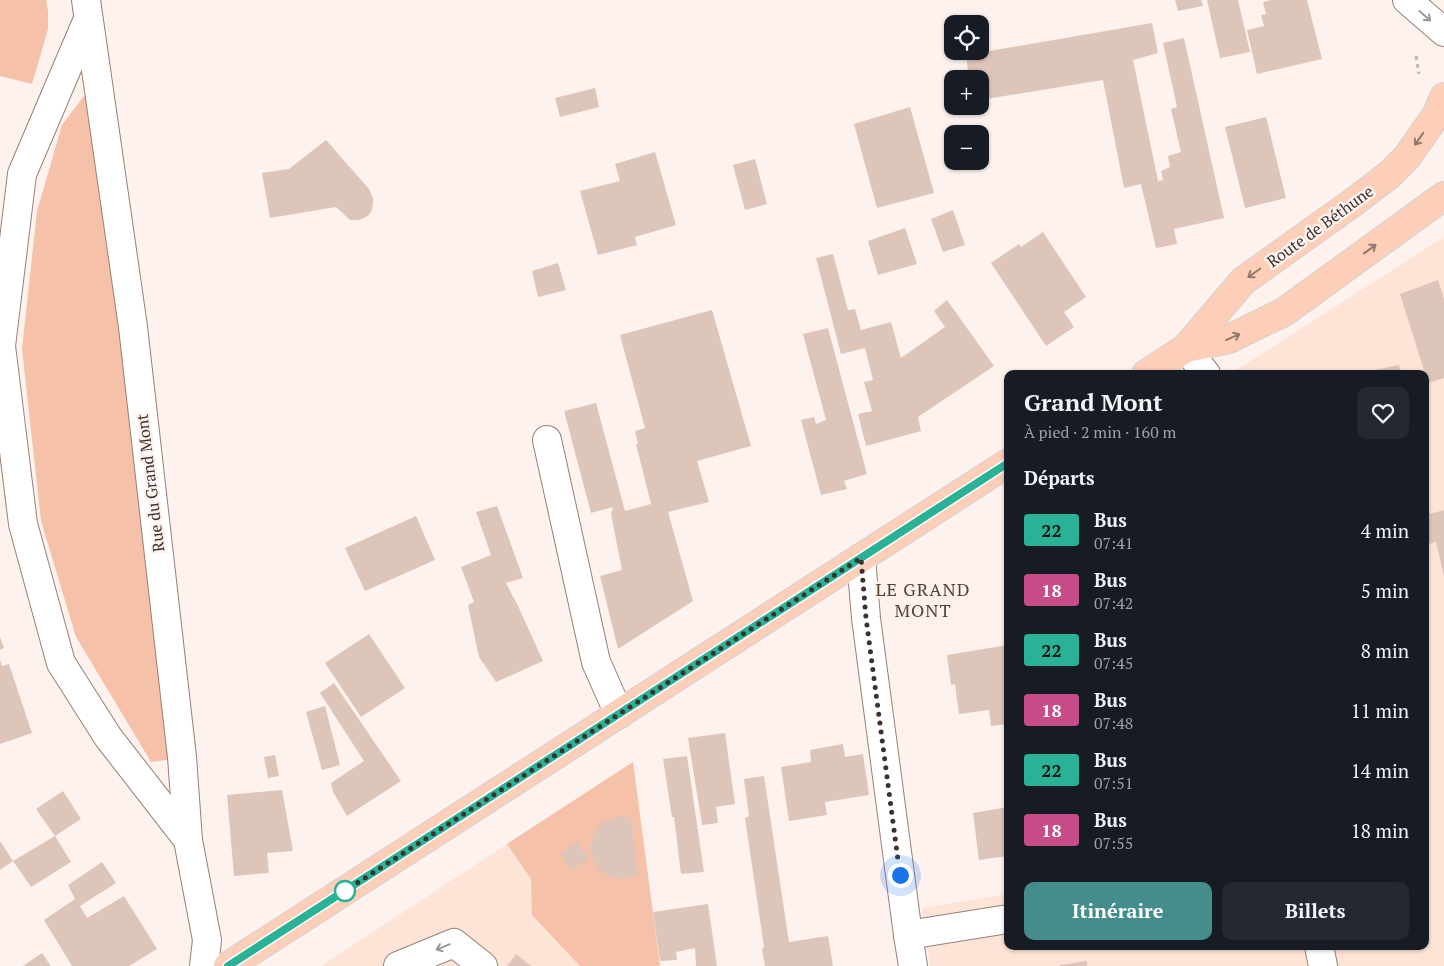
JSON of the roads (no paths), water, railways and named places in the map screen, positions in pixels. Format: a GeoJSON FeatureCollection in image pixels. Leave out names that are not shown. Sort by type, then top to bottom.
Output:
{"type":"FeatureCollection","features":[{"type":"Feature","properties":{"kind":"main road","name":"Route de Béthune"},"geometry":{"type":"LineString","coordinates":[[1152,370],[1186,348],[1243,281],[1389,175],[1407,156],[1437,114],[1444,97]]}},
{"type":"Feature","properties":{"kind":"main road","name":"Route de Béthune"},"geometry":{"type":"LineString","coordinates":[[1186,348],[1228,340],[1284,312],[1444,196]]}},
{"type":"Feature","properties":{"kind":"main road"},"geometry":{"type":"LineString","coordinates":[[228,966],[1004,466]]}},
{"type":"Feature","properties":{"kind":"street"},"geometry":{"type":"LineString","coordinates":[[1407,0],[1444,32]]}},
{"type":"Feature","properties":{"kind":"street"},"geometry":{"type":"LineString","coordinates":[[87,9],[22,174],[1,346],[3,366],[23,524],[61,663],[108,737],[188,840]]}},
{"type":"Feature","properties":{"kind":"street","name":"Rue du Grand Mont"},"geometry":{"type":"LineString","coordinates":[[87,9],[133,327],[181,748],[188,840],[207,940],[204,966]]}},
{"type":"Feature","properties":{"kind":"street"},"geometry":{"type":"LineString","coordinates":[[1186,348],[1203,370]]}},
{"type":"Feature","properties":{"kind":"street"},"geometry":{"type":"LineString","coordinates":[[547,440],[596,662],[619,714]]}},
{"type":"Feature","properties":{"kind":"street"},"geometry":{"type":"LineString","coordinates":[[861,558],[866,618],[913,966]]}},
{"type":"Feature","properties":{"kind":"street"},"geometry":{"type":"LineString","coordinates":[[908,935],[1004,920]]}},
{"type":"Feature","properties":{"kind":"street"},"geometry":{"type":"LineString","coordinates":[[398,966],[454,943],[483,966]]}},
{"type":"Feature","properties":{"kind":"street"},"geometry":{"type":"LineString","coordinates":[[1320,950],[1323,966]]}},
{"type":"Feature","properties":{"kind":"district","name":"LE GRAND MONT"},"geometry":{"type":"Point","coordinates":[923,600]}}]}
